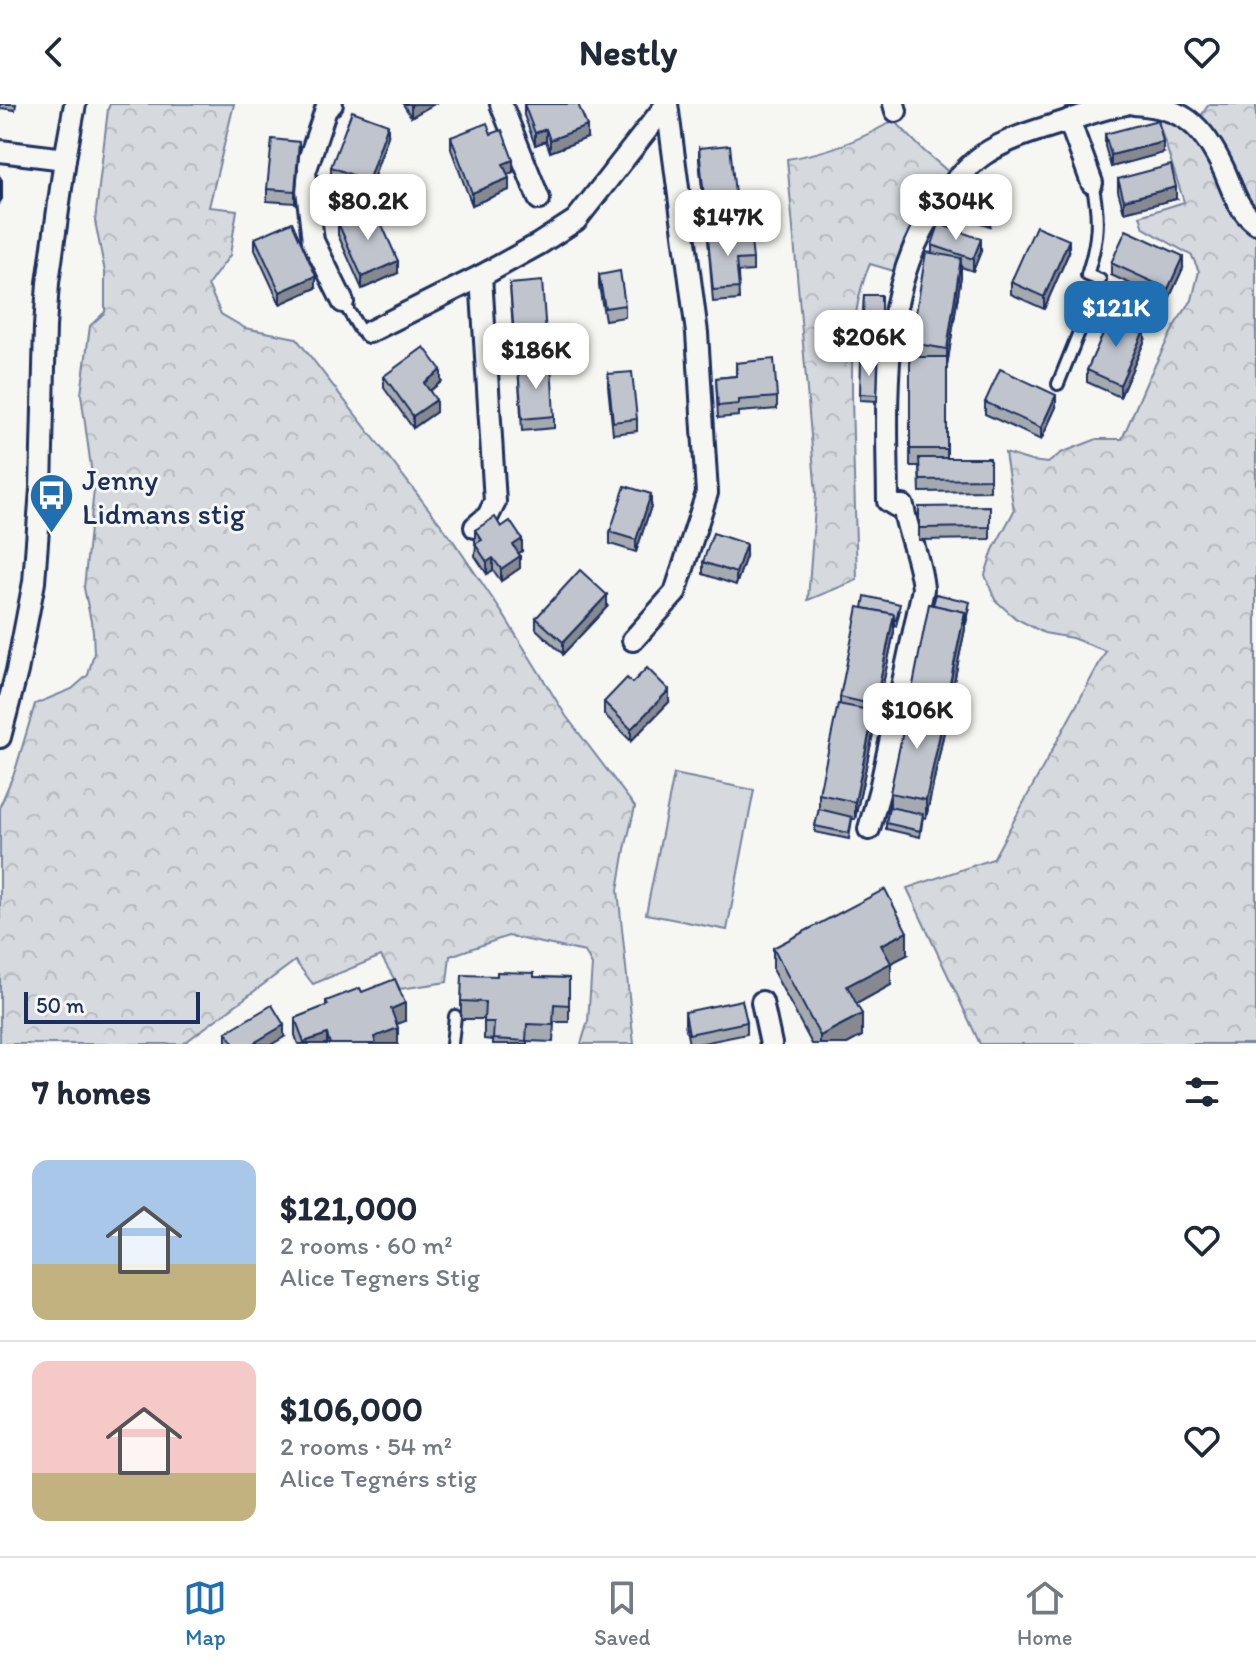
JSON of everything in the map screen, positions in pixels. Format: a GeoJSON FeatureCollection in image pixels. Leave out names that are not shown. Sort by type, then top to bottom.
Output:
{"type":"FeatureCollection","features":[{"type":"Feature","properties":{"kind":"street"},"geometry":{"type":"LineString","coordinates":[[0,737],[17,671],[34,582],[41,489],[48,283],[75,104]]}},
{"type":"Feature","properties":{"kind":"street"},"geometry":{"type":"LineString","coordinates":[[332,104],[326,109],[305,172],[313,241],[343,302]]}},
{"type":"Feature","properties":{"kind":"street"},"geometry":{"type":"LineString","coordinates":[[501,104],[539,199]]}},
{"type":"Feature","properties":{"kind":"street"},"geometry":{"type":"LineString","coordinates":[[369,332],[481,276],[576,220],[667,104]]}},
{"type":"Feature","properties":{"kind":"street"},"geometry":{"type":"LineString","coordinates":[[633,640],[675,593],[707,493],[697,333],[667,104]]}},
{"type":"Feature","properties":{"kind":"street"},"geometry":{"type":"LineString","coordinates":[[869,829],[923,589],[922,570],[903,506],[888,501],[889,367],[894,312],[910,256],[921,231],[949,188],[983,155],[1005,142],[1101,109],[1126,104]]}},
{"type":"Feature","properties":{"kind":"street"},"geometry":{"type":"LineString","coordinates":[[1134,104],[1171,110],[1195,125],[1218,159],[1241,209],[1256,223]]}},
{"type":"Feature","properties":{"kind":"street"},"geometry":{"type":"LineString","coordinates":[[1069,120],[1092,183]]}},
{"type":"Feature","properties":{"kind":"street"},"geometry":{"type":"LineString","coordinates":[[0,151],[65,159]]}},
{"type":"Feature","properties":{"kind":"street"},"geometry":{"type":"LineString","coordinates":[[475,527],[488,516],[495,502],[481,276]]}},
{"type":"Feature","properties":{"kind":"street"},"geometry":{"type":"LineString","coordinates":[[762,1002],[771,1044]]}},
{"type":"Feature","properties":{"kind":"lane"},"geometry":{"type":"LineString","coordinates":[[1058,384],[1100,280],[1087,275],[1099,225],[1092,183]]}},
{"type":"Feature","properties":{"kind":"lane"},"geometry":{"type":"LineString","coordinates":[[343,302],[360,330],[369,332]]}},
{"type":"Feature","properties":{"kind":"lane"},"geometry":{"type":"LineString","coordinates":[[452,1044],[455,1016]]}},
{"type":"Feature","properties":{"kind":"green space"},"geometry":{"type":"Polygon","coordinates":[[[110,104],[234,104],[209,207],[237,210],[230,255],[208,285],[221,314],[245,328],[296,338],[452,539],[566,716],[635,807],[618,890],[634,1044],[581,1044],[588,1021],[592,965],[585,952],[508,936],[450,956],[447,982],[400,989],[381,956],[313,984],[295,961],[183,1044],[0,1044],[0,806],[15,771],[35,704],[72,689],[88,675],[94,653],[84,588],[94,489],[81,394],[90,326],[105,312],[105,272],[95,221],[110,104]]]}},
{"type":"Feature","properties":{"kind":"green space"},"geometry":{"type":"Polygon","coordinates":[[[1209,104],[1256,104],[1256,1044],[980,1044],[907,888],[993,859],[1106,651],[1072,638],[1044,633],[1015,618],[995,600],[985,575],[993,550],[1014,511],[1005,453],[1048,463],[1061,453],[1097,439],[1122,439],[1176,323],[1192,300],[1199,271],[1192,256],[1144,228],[1140,216],[1184,202],[1153,105],[1195,125],[1209,104]]]}},
{"type":"Feature","properties":{"kind":"green space"},"geometry":{"type":"Polygon","coordinates":[[[894,120],[957,179],[904,274],[870,264],[854,327],[852,373],[857,580],[808,600],[816,494],[787,159],[843,145],[894,120]]]}},
{"type":"Feature","properties":{"kind":"green space"},"geometry":{"type":"Polygon","coordinates":[[[674,774],[754,790],[727,930],[646,914],[674,774]]]}},
{"type":"Feature","properties":{"kind":"building"},"geometry":{"type":"Polygon","coordinates":[[[524,104],[578,104],[587,126],[550,140],[546,129],[535,133],[524,104]]]}},
{"type":"Feature","properties":{"kind":"building"},"geometry":{"type":"Polygon","coordinates":[[[352,111],[388,124],[368,181],[331,167],[352,111]]]}},
{"type":"Feature","properties":{"kind":"building"},"geometry":{"type":"Polygon","coordinates":[[[1158,120],[1163,142],[1111,155],[1105,134],[1158,120]]]}},
{"type":"Feature","properties":{"kind":"building"},"geometry":{"type":"Polygon","coordinates":[[[487,123],[491,134],[502,130],[513,160],[503,164],[509,178],[472,193],[451,137],[487,123]]]}},
{"type":"Feature","properties":{"kind":"building"},"geometry":{"type":"Polygon","coordinates":[[[272,139],[299,142],[295,191],[267,189],[272,139]]]}},
{"type":"Feature","properties":{"kind":"building"},"geometry":{"type":"Polygon","coordinates":[[[730,145],[735,194],[704,197],[699,148],[730,145]]]}},
{"type":"Feature","properties":{"kind":"building"},"geometry":{"type":"Polygon","coordinates":[[[1171,165],[1176,187],[1124,200],[1118,179],[1171,165]]]}},
{"type":"Feature","properties":{"kind":"building"},"geometry":{"type":"Polygon","coordinates":[[[972,190],[997,199],[990,220],[965,211],[972,190]]]}},
{"type":"Feature","properties":{"kind":"building"},"geometry":{"type":"Polygon","coordinates":[[[374,207],[398,261],[362,277],[338,223],[374,207]]]}},
{"type":"Feature","properties":{"kind":"building"},"geometry":{"type":"Polygon","coordinates":[[[292,222],[316,276],[280,292],[255,238],[292,222]]]}},
{"type":"Feature","properties":{"kind":"building"},"geometry":{"type":"Polygon","coordinates":[[[939,224],[981,239],[973,259],[932,245],[939,224]]]}},
{"type":"Feature","properties":{"kind":"building"},"geometry":{"type":"Polygon","coordinates":[[[1036,226],[1069,240],[1044,297],[1011,282],[1036,226]]]}},
{"type":"Feature","properties":{"kind":"building"},"geometry":{"type":"Polygon","coordinates":[[[1126,230],[1183,256],[1168,289],[1111,263],[1126,230]]]}},
{"type":"Feature","properties":{"kind":"building"},"geometry":{"type":"Polygon","coordinates":[[[750,232],[753,259],[736,260],[739,288],[713,290],[708,237],[750,232]]]}},
{"type":"Feature","properties":{"kind":"building"},"geometry":{"type":"Polygon","coordinates":[[[926,252],[961,258],[947,349],[911,343],[926,252]]]}},
{"type":"Feature","properties":{"kind":"building"},"geometry":{"type":"Polygon","coordinates":[[[620,271],[625,305],[605,308],[599,275],[620,271]]]}},
{"type":"Feature","properties":{"kind":"building"},"geometry":{"type":"Polygon","coordinates":[[[542,281],[546,334],[514,336],[510,284],[542,281]]]}},
{"type":"Feature","properties":{"kind":"building"},"geometry":{"type":"Polygon","coordinates":[[[864,295],[881,295],[881,317],[863,316],[864,295]]]}},
{"type":"Feature","properties":{"kind":"building"},"geometry":{"type":"Polygon","coordinates":[[[1112,313],[1145,328],[1120,385],[1087,370],[1112,313]]]}},
{"type":"Feature","properties":{"kind":"building"},"geometry":{"type":"Polygon","coordinates":[[[863,321],[880,322],[879,355],[861,355],[863,321]]]}},
{"type":"Feature","properties":{"kind":"building"},"geometry":{"type":"Polygon","coordinates":[[[424,347],[441,370],[424,383],[436,400],[413,416],[384,376],[424,347]]]}},
{"type":"Feature","properties":{"kind":"building"},"geometry":{"type":"Polygon","coordinates":[[[910,357],[947,357],[947,449],[910,449],[910,357]]]}},
{"type":"Feature","properties":{"kind":"building"},"geometry":{"type":"Polygon","coordinates":[[[774,359],[777,397],[739,400],[739,404],[718,406],[716,378],[737,376],[736,363],[774,359]]]}},
{"type":"Feature","properties":{"kind":"building"},"geometry":{"type":"Polygon","coordinates":[[[861,361],[878,361],[877,395],[860,394],[861,361]]]}},
{"type":"Feature","properties":{"kind":"building"},"geometry":{"type":"Polygon","coordinates":[[[551,363],[554,416],[522,419],[518,366],[551,363]]]}},
{"type":"Feature","properties":{"kind":"building"},"geometry":{"type":"Polygon","coordinates":[[[1000,369],[1056,395],[1041,428],[985,402],[1000,369]]]}},
{"type":"Feature","properties":{"kind":"building"},"geometry":{"type":"Polygon","coordinates":[[[632,372],[637,419],[613,422],[608,374],[632,372]]]}},
{"type":"Feature","properties":{"kind":"building"},"geometry":{"type":"Polygon","coordinates":[[[919,458],[990,458],[990,479],[920,480],[919,458]]]}},
{"type":"Feature","properties":{"kind":"building"},"geometry":{"type":"Polygon","coordinates":[[[625,486],[651,494],[636,540],[610,532],[625,486]]]}},
{"type":"Feature","properties":{"kind":"building"},"geometry":{"type":"Polygon","coordinates":[[[990,506],[990,527],[919,528],[919,507],[990,506]]]}},
{"type":"Feature","properties":{"kind":"building"},"geometry":{"type":"Polygon","coordinates":[[[495,517],[501,527],[510,521],[522,539],[513,545],[520,556],[501,569],[493,558],[487,562],[475,544],[482,540],[475,530],[495,517]]]}},
{"type":"Feature","properties":{"kind":"building"},"geometry":{"type":"Polygon","coordinates":[[[713,533],[746,544],[736,573],[703,562],[713,533]]]}},
{"type":"Feature","properties":{"kind":"building"},"geometry":{"type":"Polygon","coordinates":[[[580,570],[607,595],[563,642],[536,618],[580,570]]]}},
{"type":"Feature","properties":{"kind":"building"},"geometry":{"type":"Polygon","coordinates":[[[936,594],[970,602],[966,618],[965,612],[933,605],[936,594]]]}},
{"type":"Feature","properties":{"kind":"building"},"geometry":{"type":"Polygon","coordinates":[[[865,596],[900,604],[896,620],[894,614],[863,608],[865,596]]]}},
{"type":"Feature","properties":{"kind":"building"},"geometry":{"type":"Polygon","coordinates":[[[929,604],[965,612],[946,702],[911,695],[929,604]]]}},
{"type":"Feature","properties":{"kind":"building"},"geometry":{"type":"Polygon","coordinates":[[[858,607],[894,614],[875,705],[840,697],[858,607]]]}},
{"type":"Feature","properties":{"kind":"building"},"geometry":{"type":"Polygon","coordinates":[[[647,668],[669,690],[631,729],[604,702],[627,678],[632,683],[647,668]]]}},
{"type":"Feature","properties":{"kind":"building"},"geometry":{"type":"Polygon","coordinates":[[[909,702],[945,710],[926,800],[890,793],[909,702]]]}},
{"type":"Feature","properties":{"kind":"building"},"geometry":{"type":"Polygon","coordinates":[[[838,704],[874,711],[855,802],[819,794],[838,704]]]}},
{"type":"Feature","properties":{"kind":"building"},"geometry":{"type":"Polygon","coordinates":[[[889,807],[923,814],[920,831],[886,823],[889,807]]]}},
{"type":"Feature","properties":{"kind":"building"},"geometry":{"type":"Polygon","coordinates":[[[819,809],[852,817],[849,833],[815,826],[819,809]]]}},
{"type":"Feature","properties":{"kind":"building"},"geometry":{"type":"Polygon","coordinates":[[[885,889],[907,932],[881,945],[891,963],[847,986],[862,1014],[820,1036],[773,948],[885,889]]]}},
{"type":"Feature","properties":{"kind":"building"},"geometry":{"type":"Polygon","coordinates":[[[497,972],[569,978],[569,1005],[554,1004],[553,1025],[527,1024],[526,1041],[493,1039],[494,1022],[484,1022],[485,1002],[461,1001],[462,975],[497,976],[497,972]]]}},
{"type":"Feature","properties":{"kind":"building"},"geometry":{"type":"Polygon","coordinates":[[[395,979],[405,1003],[391,1009],[398,1028],[374,1037],[376,1044],[330,1044],[327,1034],[304,1042],[295,1018],[328,1005],[326,1001],[395,979]]]}},
{"type":"Feature","properties":{"kind":"building"},"geometry":{"type":"Polygon","coordinates":[[[742,1000],[747,1022],[689,1034],[685,1012],[742,1000]]]}},
{"type":"Feature","properties":{"kind":"building"},"geometry":{"type":"Polygon","coordinates":[[[272,1005],[284,1025],[252,1044],[234,1044],[226,1032],[272,1005]]]}},
{"type":"Feature","properties":{"kind":"place","name":"Jenny Lidmans stig"},"geometry":{"type":"Point","coordinates":[51,535]}}]}
